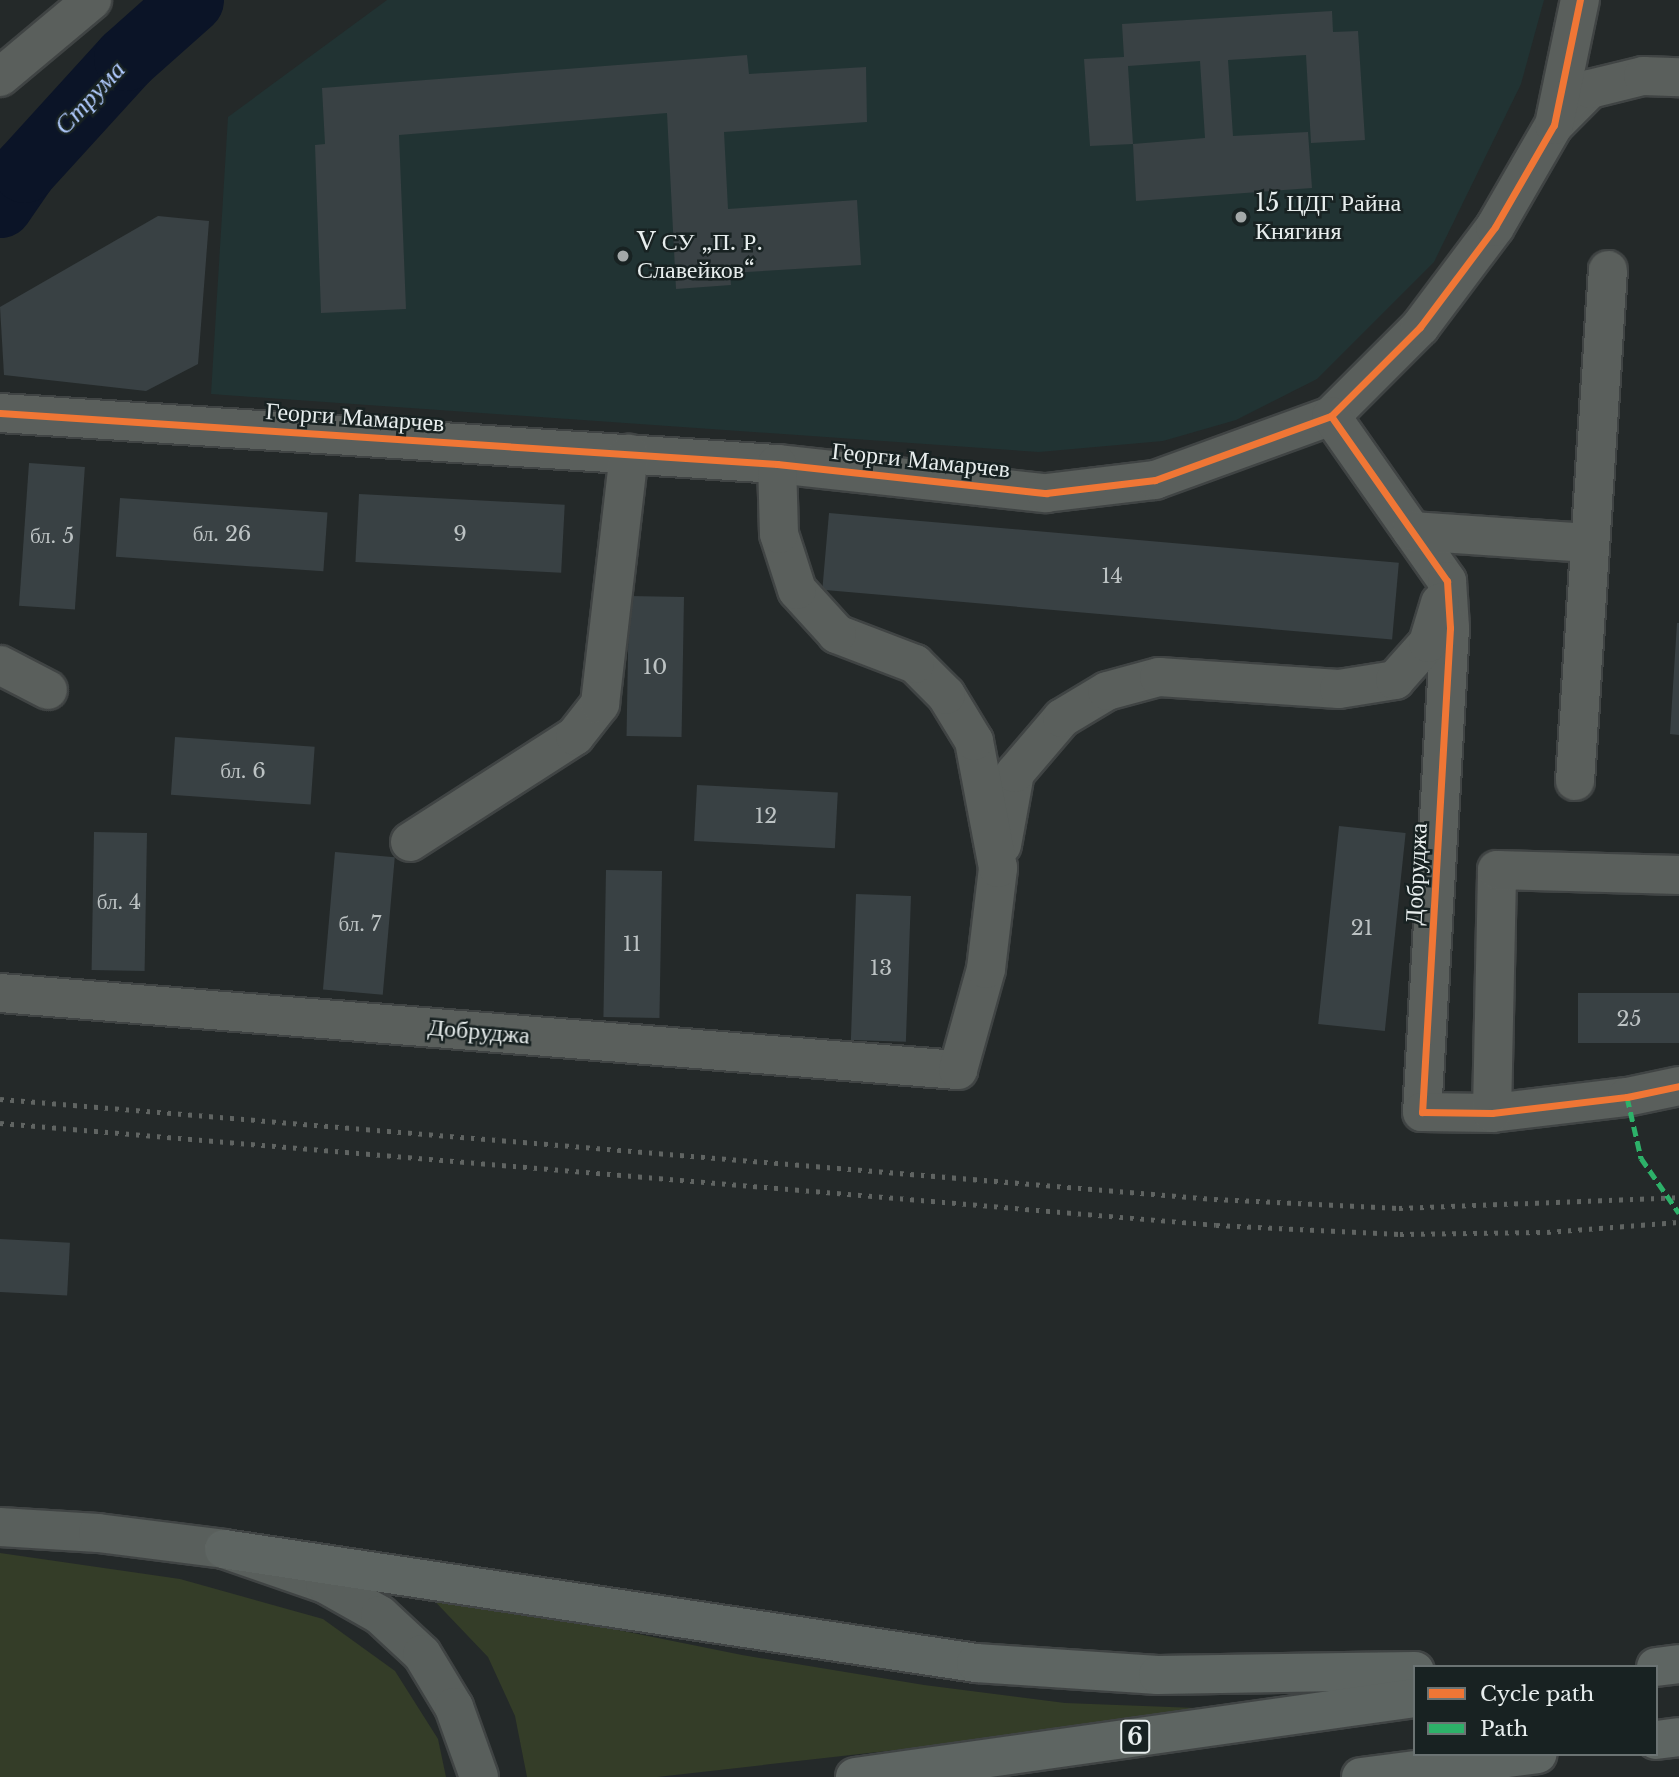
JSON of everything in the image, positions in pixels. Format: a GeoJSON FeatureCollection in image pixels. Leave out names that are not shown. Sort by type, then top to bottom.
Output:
{"type":"FeatureCollection","features":[{"type":"Feature","properties":{"kind":"highway"},"geometry":{"type":"LineString","coordinates":[[224,1549],[976,1663],[1158,1675],[1413,1671]]}},
{"type":"Feature","properties":{"kind":"highway"},"geometry":{"type":"LineString","coordinates":[[1658,1667],[1679,1664]]}},
{"type":"Feature","properties":{"kind":"highway","name":"6"},"geometry":{"type":"LineString","coordinates":[[855,1777],[1413,1698]]}},
{"type":"Feature","properties":{"kind":"highway"},"geometry":{"type":"LineString","coordinates":[[1658,1740],[1679,1737]]}},
{"type":"Feature","properties":{"kind":"highway"},"geometry":{"type":"LineString","coordinates":[[1361,1777],[1523,1756]]}},
{"type":"Feature","properties":{"kind":"main road"},"geometry":{"type":"LineString","coordinates":[[0,1527],[98,1533],[224,1549],[325,1584],[380,1615],[422,1654],[454,1707],[479,1777]]}},
{"type":"Feature","properties":{"kind":"street"},"geometry":{"type":"LineString","coordinates":[[0,77],[92,0]]}},
{"type":"Feature","properties":{"kind":"street","name":"Георги Мамарчев"},"geometry":{"type":"LineString","coordinates":[[0,413],[777,464],[1046,493],[1155,480],[1331,416],[1420,327],[1495,227],[1554,124],[1580,0]]}},
{"type":"Feature","properties":{"kind":"street"},"geometry":{"type":"LineString","coordinates":[[1554,124],[1590,89],[1643,76],[1679,77]]}},
{"type":"Feature","properties":{"kind":"street"},"geometry":{"type":"LineString","coordinates":[[1575,780],[1588,542],[1608,270]]}},
{"type":"Feature","properties":{"kind":"street"},"geometry":{"type":"LineString","coordinates":[[998,868],[1015,773],[1062,718],[1107,691],[1159,677],[1339,689],[1395,680],[1427,643],[1447,581],[1331,416]]}},
{"type":"Feature","properties":{"kind":"street"},"geometry":{"type":"LineString","coordinates":[[410,842],[575,736],[600,705],[629,454]]}},
{"type":"Feature","properties":{"kind":"street"},"geometry":{"type":"LineString","coordinates":[[777,464],[779,534],[796,590],[837,634],[915,664],[946,695],[974,741],[998,868]]}},
{"type":"Feature","properties":{"kind":"street"},"geometry":{"type":"LineString","coordinates":[[1412,531],[1588,542]]}},
{"type":"Feature","properties":{"kind":"street","name":"Добруджа"},"geometry":{"type":"LineString","coordinates":[[1447,581],[1450,628],[1422,1112],[1492,1114],[1627,1097],[1679,1086]]}},
{"type":"Feature","properties":{"kind":"street"},"geometry":{"type":"LineString","coordinates":[[0,665],[48,690]]}},
{"type":"Feature","properties":{"kind":"street","name":"Добруджа"},"geometry":{"type":"LineString","coordinates":[[0,993],[958,1070],[986,969],[998,868]]}},
{"type":"Feature","properties":{"kind":"street"},"geometry":{"type":"LineString","coordinates":[[1492,1114],[1497,870],[1679,875]]}},
{"type":"Feature","properties":{"kind":"shaded area","name":"V СУ „П. Р. Славейков“"},"geometry":{"type":"Polygon","coordinates":[[[387,0],[1544,0],[1521,84],[1434,262],[1317,379],[1236,420],[1163,441],[1039,452],[211,394],[228,117],[387,0]]]}},
{"type":"Feature","properties":{"kind":"green space"},"geometry":{"type":"Polygon","coordinates":[[[0,1553],[180,1579],[323,1619],[395,1671],[438,1739],[446,1777],[0,1777],[0,1553]]]}},
{"type":"Feature","properties":{"kind":"green space"},"geometry":{"type":"Polygon","coordinates":[[[425,1591],[742,1655],[924,1685],[1065,1703],[1222,1709],[1214,1714],[657,1777],[527,1777],[515,1716],[488,1657],[425,1591]]]}},
{"type":"Feature","properties":{"kind":"building"},"geometry":{"type":"Polygon","coordinates":[[[1332,11],[1333,32],[1358,31],[1365,140],[1311,143],[1306,55],[1228,60],[1233,136],[1308,132],[1312,188],[1136,201],[1133,144],[1090,146],[1084,59],[1124,57],[1122,24],[1332,11]],[[1200,61],[1128,66],[1133,144],[1205,138],[1200,61]]]}},
{"type":"Feature","properties":{"kind":"building"},"geometry":{"type":"Polygon","coordinates":[[[747,55],[749,74],[866,67],[867,122],[724,132],[728,209],[857,200],[861,265],[730,273],[731,285],[676,289],[667,113],[399,135],[406,309],[321,313],[315,145],[325,144],[322,88],[747,55]]]}},
{"type":"Feature","properties":{"kind":"building"},"geometry":{"type":"Polygon","coordinates":[[[158,216],[209,221],[198,364],[146,391],[4,375],[0,307],[158,216]]]}},
{"type":"Feature","properties":{"kind":"building"},"geometry":{"type":"Polygon","coordinates":[[[29,463],[85,467],[75,610],[19,606],[29,463]]]}},
{"type":"Feature","properties":{"kind":"building"},"geometry":{"type":"Polygon","coordinates":[[[359,494],[565,505],[561,573],[355,562],[359,494]]]}},
{"type":"Feature","properties":{"kind":"building"},"geometry":{"type":"Polygon","coordinates":[[[120,498],[327,513],[323,571],[116,557],[120,498]]]}},
{"type":"Feature","properties":{"kind":"building"},"geometry":{"type":"Polygon","coordinates":[[[829,513],[1399,563],[1392,640],[822,590],[829,513]]]}},
{"type":"Feature","properties":{"kind":"building"},"geometry":{"type":"Polygon","coordinates":[[[629,596],[684,597],[682,737],[627,736],[629,596]]]}},
{"type":"Feature","properties":{"kind":"building"},"geometry":{"type":"Polygon","coordinates":[[[1679,623],[1679,735],[1670,734],[1679,623]]]}},
{"type":"Feature","properties":{"kind":"building"},"geometry":{"type":"Polygon","coordinates":[[[175,737],[315,747],[311,805],[171,795],[175,737]]]}},
{"type":"Feature","properties":{"kind":"building"},"geometry":{"type":"Polygon","coordinates":[[[697,785],[838,792],[835,848],[694,841],[697,785]]]}},
{"type":"Feature","properties":{"kind":"building"},"geometry":{"type":"Polygon","coordinates":[[[1339,826],[1406,833],[1385,1031],[1318,1024],[1339,826]]]}},
{"type":"Feature","properties":{"kind":"building"},"geometry":{"type":"Polygon","coordinates":[[[94,832],[147,833],[145,971],[92,970],[94,832]]]}},
{"type":"Feature","properties":{"kind":"building"},"geometry":{"type":"Polygon","coordinates":[[[335,852],[395,857],[383,995],[323,989],[335,852]]]}},
{"type":"Feature","properties":{"kind":"building"},"geometry":{"type":"Polygon","coordinates":[[[606,870],[662,871],[659,1018],[603,1017],[606,870]]]}},
{"type":"Feature","properties":{"kind":"building"},"geometry":{"type":"Polygon","coordinates":[[[856,894],[911,896],[906,1042],[851,1040],[856,894]]]}},
{"type":"Feature","properties":{"kind":"building"},"geometry":{"type":"Polygon","coordinates":[[[1578,993],[1679,993],[1679,1043],[1578,1043],[1578,993]]]}},
{"type":"Feature","properties":{"kind":"building"},"geometry":{"type":"Polygon","coordinates":[[[0,1239],[70,1243],[67,1296],[0,1292],[0,1239]]]}},
{"type":"Feature","properties":{"kind":"waterway","name":"Струма"},"geometry":{"type":"LineString","coordinates":[[0,205],[24,170],[126,58],[191,0]]}},
{"type":"Feature","properties":{"kind":"railway"},"geometry":{"type":"LineString","coordinates":[[0,1099],[1214,1199],[1399,1208],[1679,1197]]}},
{"type":"Feature","properties":{"kind":"railway"},"geometry":{"type":"LineString","coordinates":[[0,1123],[1216,1225],[1400,1234],[1547,1232],[1679,1222]]}},
{"type":"Feature","properties":{"kind":"marked path"},"geometry":{"type":"LineString","coordinates":[[1627,1097],[1641,1158],[1679,1213]]}},
{"type":"Feature","properties":{"kind":"cycle path"},"geometry":{"type":"LineString","coordinates":[[0,413],[777,464],[1046,493],[1155,480],[1331,416],[1420,327],[1495,227],[1554,125],[1580,0]]}},
{"type":"Feature","properties":{"kind":"cycle path"},"geometry":{"type":"LineString","coordinates":[[1331,416],[1447,581],[1450,628],[1422,1112],[1492,1113],[1627,1097],[1679,1086]]}},
{"type":"Feature","properties":{"kind":"place","name":"15 ЦДГ Райна Княгиня"},"geometry":{"type":"Point","coordinates":[1241,217]}},
{"type":"Feature","properties":{"kind":"place","name":"V СУ „П. Р. Славейков“"},"geometry":{"type":"Point","coordinates":[623,256]}}]}
